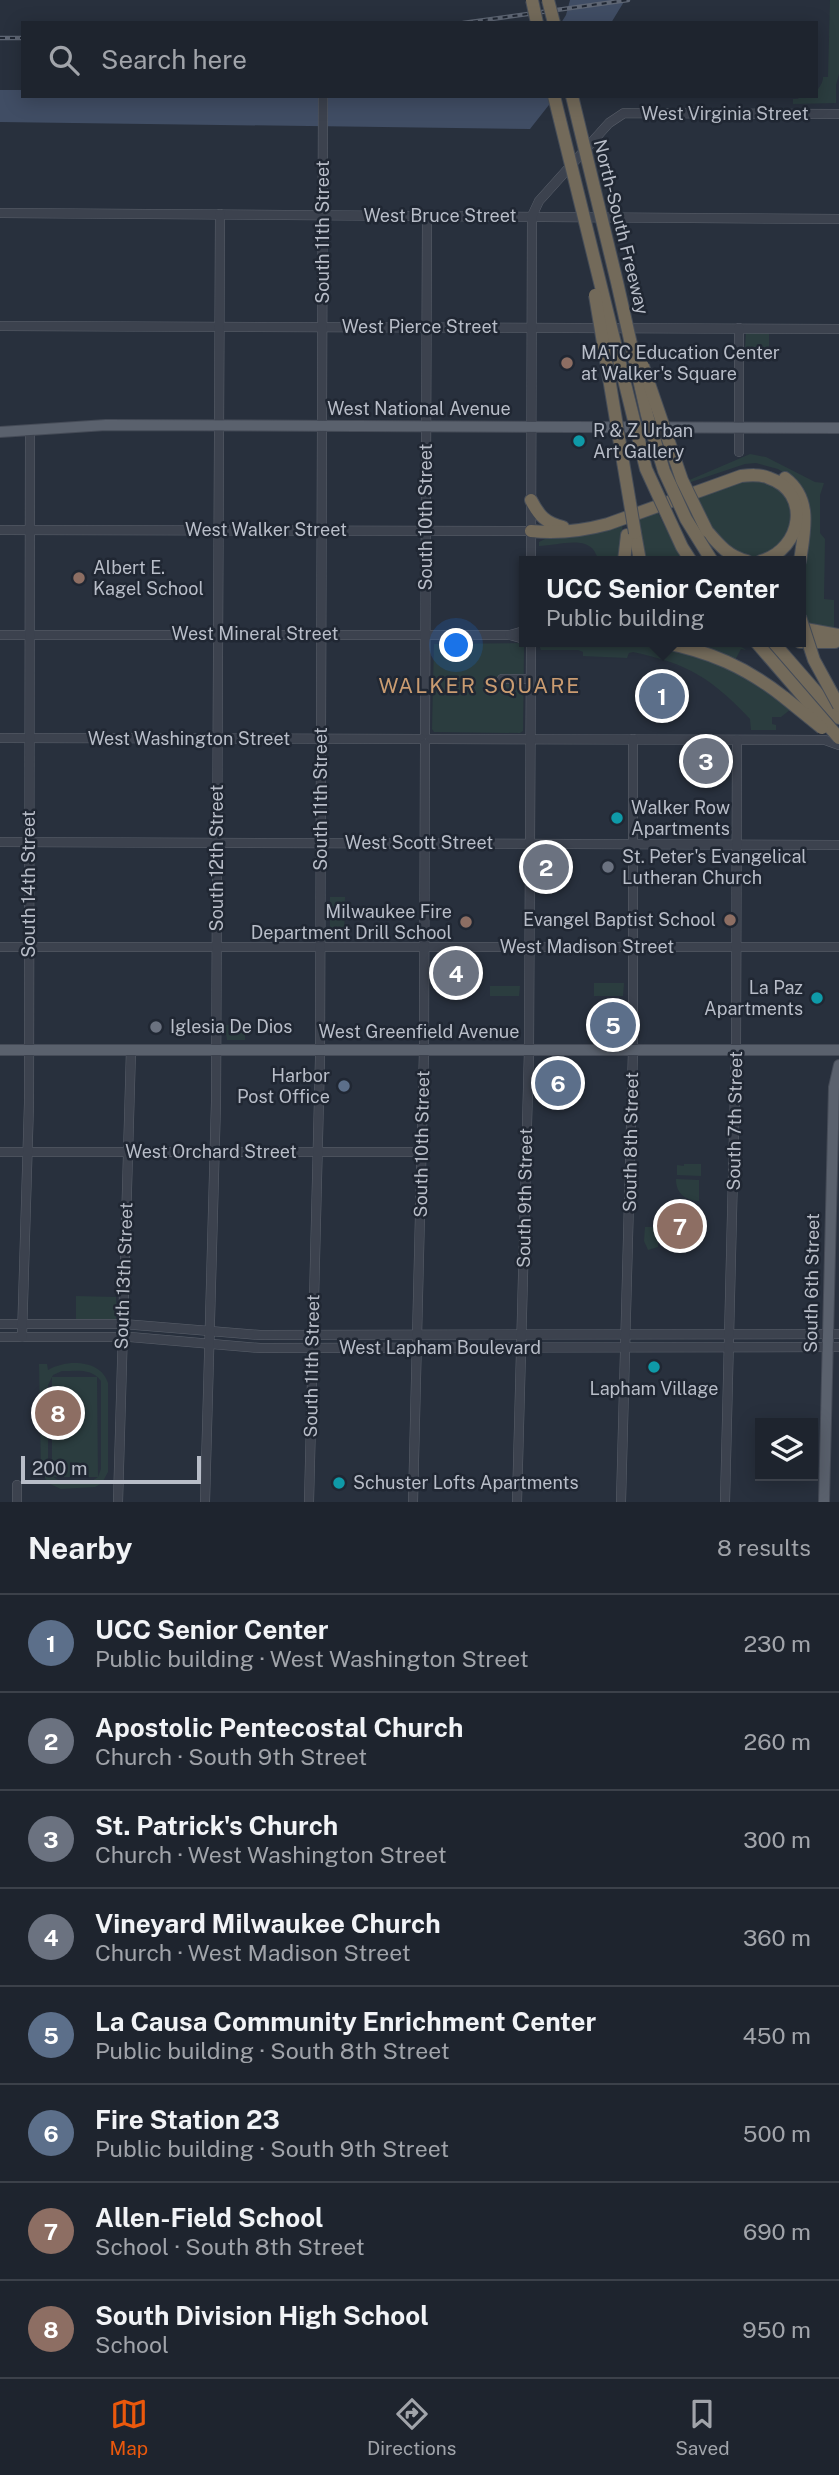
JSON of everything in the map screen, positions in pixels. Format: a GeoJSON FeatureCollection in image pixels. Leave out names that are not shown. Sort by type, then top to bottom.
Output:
{"type":"FeatureCollection","features":[{"type":"Feature","properties":{"kind":"highway"},"geometry":{"type":"LineString","coordinates":[[532,0],[537,21]]}},
{"type":"Feature","properties":{"kind":"highway"},"geometry":{"type":"LineString","coordinates":[[548,0],[553,21]]}},
{"type":"Feature","properties":{"kind":"highway","name":"North-South Freeway"},"geometry":{"type":"LineString","coordinates":[[554,98],[646,469],[688,556]]}},
{"type":"Feature","properties":{"kind":"highway","name":"North-South Freeway"},"geometry":{"type":"LineString","coordinates":[[572,98],[647,415],[664,471],[686,519],[709,556]]}},
{"type":"Feature","properties":{"kind":"highway"},"geometry":{"type":"LineString","coordinates":[[580,208],[626,485],[631,534],[638,556]]}},
{"type":"Feature","properties":{"kind":"highway"},"geometry":{"type":"LineString","coordinates":[[617,282],[660,421],[682,480],[720,556]]}},
{"type":"Feature","properties":{"kind":"highway"},"geometry":{"type":"LineString","coordinates":[[531,531],[602,518],[738,469],[753,467],[778,473],[791,482],[799,493],[804,505],[805,520],[801,556]]}},
{"type":"Feature","properties":{"kind":"highway"},"geometry":{"type":"LineString","coordinates":[[531,531],[564,533],[587,530],[741,476],[757,475],[771,478],[784,487],[793,499],[797,513],[792,539],[774,556]]}},
{"type":"Feature","properties":{"kind":"highway"},"geometry":{"type":"LineString","coordinates":[[531,500],[542,518],[563,527]]}},
{"type":"Feature","properties":{"kind":"highway"},"geometry":{"type":"LineString","coordinates":[[707,531],[731,556]]}},
{"type":"Feature","properties":{"kind":"highway"},"geometry":{"type":"LineString","coordinates":[[625,556],[631,534]]}},
{"type":"Feature","properties":{"kind":"highway"},"geometry":{"type":"LineString","coordinates":[[806,629],[839,637],[835,642],[806,642]]}},
{"type":"Feature","properties":{"kind":"highway"},"geometry":{"type":"LineString","coordinates":[[806,635],[814,660],[839,706]]}},
{"type":"Feature","properties":{"kind":"highway"},"geometry":{"type":"LineString","coordinates":[[687,647],[724,659],[754,676],[839,740]]}},
{"type":"Feature","properties":{"kind":"highway"},"geometry":{"type":"LineString","coordinates":[[760,647],[839,740]]}},
{"type":"Feature","properties":{"kind":"highway"},"geometry":{"type":"LineString","coordinates":[[777,647],[839,718]]}},
{"type":"Feature","properties":{"kind":"main road","name":"West National Avenue"},"geometry":{"type":"LineString","coordinates":[[0,432],[79,426],[839,429]]}},
{"type":"Feature","properties":{"kind":"main road","name":"West Greenfield Avenue"},"geometry":{"type":"LineString","coordinates":[[0,1050],[839,1050]]}},
{"type":"Feature","properties":{"kind":"main road","name":"South 6th Street"},"geometry":{"type":"LineString","coordinates":[[824,1502],[834,1347],[834,1087],[839,1065]]}},
{"type":"Feature","properties":{"kind":"street","name":"South 11th Street"},"geometry":{"type":"LineString","coordinates":[[309,1502],[320,1050],[323,98]]}},
{"type":"Feature","properties":{"kind":"street","name":"West Virginia Street"},"geometry":{"type":"LineString","coordinates":[[532,216],[539,201],[609,123],[624,113],[839,114]]}},
{"type":"Feature","properties":{"kind":"street","name":"West Bruce Street"},"geometry":{"type":"LineString","coordinates":[[0,213],[839,219]]}},
{"type":"Feature","properties":{"kind":"street","name":"South 12th Street"},"geometry":{"type":"LineString","coordinates":[[205,1502],[215,1152],[220,214]]}},
{"type":"Feature","properties":{"kind":"street","name":"South 10th Street"},"geometry":{"type":"LineString","coordinates":[[413,1502],[424,1050],[427,216]]}},
{"type":"Feature","properties":{"kind":"street"},"geometry":{"type":"LineString","coordinates":[[531,556],[532,216]]}},
{"type":"Feature","properties":{"kind":"street","name":"West Pierce Street"},"geometry":{"type":"LineString","coordinates":[[0,326],[839,328]]}},
{"type":"Feature","properties":{"kind":"street"},"geometry":{"type":"LineString","coordinates":[[739,328],[739,452]]}},
{"type":"Feature","properties":{"kind":"street","name":"South 14th Street"},"geometry":{"type":"LineString","coordinates":[[22,1337],[28,1152],[30,947],[30,430]]}},
{"type":"Feature","properties":{"kind":"street","name":"West Walker Street"},"geometry":{"type":"LineString","coordinates":[[0,530],[531,531]]}},
{"type":"Feature","properties":{"kind":"street","name":"West Mineral Street"},"geometry":{"type":"LineString","coordinates":[[0,635],[510,635],[519,632]]}},
{"type":"Feature","properties":{"kind":"street","name":"West Mineral Street"},"geometry":{"type":"LineString","coordinates":[[510,635],[519,638]]}},
{"type":"Feature","properties":{"kind":"street","name":"South 9th Street"},"geometry":{"type":"LineString","coordinates":[[517,1502],[529,1050],[531,647]]}},
{"type":"Feature","properties":{"kind":"street"},"geometry":{"type":"LineString","coordinates":[[502,679],[530,679]]}},
{"type":"Feature","properties":{"kind":"street","name":"West Washington Street"},"geometry":{"type":"LineString","coordinates":[[0,738],[839,740]]}},
{"type":"Feature","properties":{"kind":"street","name":"South 8th Street"},"geometry":{"type":"LineString","coordinates":[[621,1502],[633,1050],[633,739]]}},
{"type":"Feature","properties":{"kind":"street","name":"South 7th Street"},"geometry":{"type":"LineString","coordinates":[[725,1502],[736,1050],[737,740]]}},
{"type":"Feature","properties":{"kind":"street","name":"West Scott Street"},"geometry":{"type":"LineString","coordinates":[[0,842],[839,845]]}},
{"type":"Feature","properties":{"kind":"street","name":"West Madison Street"},"geometry":{"type":"LineString","coordinates":[[0,947],[839,947]]}},
{"type":"Feature","properties":{"kind":"street","name":"South 13th Street"},"geometry":{"type":"LineString","coordinates":[[118,1502],[131,1050]]}},
{"type":"Feature","properties":{"kind":"street","name":"West Orchard Street"},"geometry":{"type":"LineString","coordinates":[[0,1152],[422,1152]]}},
{"type":"Feature","properties":{"kind":"street","name":"West Lapham Boulevard"},"geometry":{"type":"LineString","coordinates":[[0,1324],[122,1324],[313,1336],[834,1334]]}},
{"type":"Feature","properties":{"kind":"street","name":"West Lapham Boulevard"},"geometry":{"type":"LineString","coordinates":[[0,1337],[122,1337],[260,1348],[834,1347]]}},
{"type":"Feature","properties":{"kind":"street"},"geometry":{"type":"LineString","coordinates":[[17,1485],[17,1502]]}},
{"type":"Feature","properties":{"kind":"shaded area"},"geometry":{"type":"Polygon","coordinates":[[[830,0],[839,0],[839,74],[836,103],[793,104],[793,99],[818,98],[823,77],[828,77],[830,0]]]}},
{"type":"Feature","properties":{"kind":"shaded area"},"geometry":{"type":"Polygon","coordinates":[[[746,332],[769,332],[769,348],[745,348],[746,332]]]}},
{"type":"Feature","properties":{"kind":"shaded area"},"geometry":{"type":"Polygon","coordinates":[[[750,454],[766,457],[815,482],[824,483],[820,495],[820,533],[825,539],[824,599],[834,600],[834,628],[806,625],[806,556],[803,556],[806,532],[789,476],[778,469],[756,463],[745,464],[688,483],[687,481],[750,454]]]}},
{"type":"Feature","properties":{"kind":"shaded area"},"geometry":{"type":"Polygon","coordinates":[[[756,477],[778,489],[789,499],[791,514],[788,539],[766,556],[741,556],[718,541],[693,495],[756,477]]]}},
{"type":"Feature","properties":{"kind":"shaded area"},"geometry":{"type":"Polygon","coordinates":[[[656,509],[680,556],[642,556],[635,516],[656,509]]]}},
{"type":"Feature","properties":{"kind":"shaded area"},"geometry":{"type":"Polygon","coordinates":[[[623,521],[620,556],[596,556],[590,546],[583,544],[539,546],[539,542],[549,537],[623,521]]]}},
{"type":"Feature","properties":{"kind":"shaded area"},"geometry":{"type":"Polygon","coordinates":[[[519,643],[519,647],[524,647],[523,731],[434,732],[434,644],[519,643]]]}},
{"type":"Feature","properties":{"kind":"shaded area"},"geometry":{"type":"Polygon","coordinates":[[[540,647],[669,647],[720,664],[791,709],[781,717],[772,717],[776,730],[751,730],[750,719],[711,683],[669,662],[633,652],[629,653],[627,658],[583,656],[583,652],[578,650],[541,650],[540,647]]]}},
{"type":"Feature","properties":{"kind":"shaded area"},"geometry":{"type":"Polygon","coordinates":[[[690,647],[742,647],[746,650],[741,649],[734,662],[690,647]]]}},
{"type":"Feature","properties":{"kind":"shaded area"},"geometry":{"type":"Polygon","coordinates":[[[330,897],[345,897],[344,937],[330,935],[330,897]]]}},
{"type":"Feature","properties":{"kind":"shaded area"},"geometry":{"type":"Polygon","coordinates":[[[594,983],[624,983],[623,996],[594,996],[594,983]]]}},
{"type":"Feature","properties":{"kind":"shaded area"},"geometry":{"type":"Polygon","coordinates":[[[490,986],[520,986],[519,996],[490,996],[490,986]]]}},
{"type":"Feature","properties":{"kind":"shaded area"},"geometry":{"type":"Polygon","coordinates":[[[225,1025],[245,1025],[245,1040],[227,1040],[225,1025]]]}},
{"type":"Feature","properties":{"kind":"shaded area"},"geometry":{"type":"Polygon","coordinates":[[[701,1164],[701,1176],[677,1175],[677,1165],[701,1164]]]}},
{"type":"Feature","properties":{"kind":"shaded area"},"geometry":{"type":"Polygon","coordinates":[[[676,1179],[699,1180],[699,1201],[682,1195],[676,1179]]]}},
{"type":"Feature","properties":{"kind":"shaded area"},"geometry":{"type":"Polygon","coordinates":[[[645,1227],[655,1227],[658,1230],[658,1247],[648,1250],[644,1241],[645,1227]]]}},
{"type":"Feature","properties":{"kind":"shaded area"},"geometry":{"type":"Polygon","coordinates":[[[76,1296],[116,1297],[116,1319],[76,1319],[76,1296]]]}},
{"type":"Feature","properties":{"kind":"shaded area"},"geometry":{"type":"Polygon","coordinates":[[[39,1364],[47,1364],[48,1370],[64,1364],[91,1365],[104,1375],[108,1383],[108,1472],[102,1483],[95,1487],[61,1489],[48,1483],[41,1471],[39,1364]],[[62,1371],[53,1375],[48,1385],[48,1470],[52,1477],[71,1484],[86,1483],[98,1477],[101,1469],[101,1381],[89,1372],[62,1371]]]}},
{"type":"Feature","properties":{"kind":"shaded area"},"geometry":{"type":"Polygon","coordinates":[[[52,1377],[97,1377],[98,1477],[54,1477],[52,1377]]]}},
{"type":"Feature","properties":{"kind":"water"},"geometry":{"type":"Polygon","coordinates":[[[570,0],[625,0],[612,21],[562,21],[570,0]]]}},
{"type":"Feature","properties":{"kind":"water"},"geometry":{"type":"Polygon","coordinates":[[[0,90],[21,90],[21,98],[554,98],[530,129],[0,122],[0,90]]]}},
{"type":"Feature","properties":{"kind":"railway"},"geometry":{"type":"LineString","coordinates":[[477,21],[628,0]]}},
{"type":"Feature","properties":{"kind":"railway"},"geometry":{"type":"LineString","coordinates":[[0,38],[21,38]]}},
{"type":"Feature","properties":{"kind":"place","name":"MATC Education Center at Walker's Square"},"geometry":{"type":"Point","coordinates":[567,363]}},
{"type":"Feature","properties":{"kind":"place","name":"R & Z Urban Art Gallery"},"geometry":{"type":"Point","coordinates":[579,441]}},
{"type":"Feature","properties":{"kind":"place","name":"Albert E. Kagel School"},"geometry":{"type":"Point","coordinates":[79,578]}},
{"type":"Feature","properties":{"kind":"place","name":"UCC Senior Center"},"geometry":{"type":"Point","coordinates":[662,696]}},
{"type":"Feature","properties":{"kind":"place","name":"St. Patrick's Church"},"geometry":{"type":"Point","coordinates":[706,761]}},
{"type":"Feature","properties":{"kind":"place","name":"Walker Row Apartments"},"geometry":{"type":"Point","coordinates":[617,818]}},
{"type":"Feature","properties":{"kind":"place","name":"Apostolic Pentecostal Church"},"geometry":{"type":"Point","coordinates":[546,867]}},
{"type":"Feature","properties":{"kind":"place","name":"St. Peter's Evangelical Lutheran Church"},"geometry":{"type":"Point","coordinates":[608,867]}},
{"type":"Feature","properties":{"kind":"place","name":"Evangel Baptist School"},"geometry":{"type":"Point","coordinates":[730,920]}},
{"type":"Feature","properties":{"kind":"place","name":"Milwaukee Fire Department Drill School"},"geometry":{"type":"Point","coordinates":[466,922]}},
{"type":"Feature","properties":{"kind":"place","name":"Vineyard Milwaukee Church"},"geometry":{"type":"Point","coordinates":[456,973]}},
{"type":"Feature","properties":{"kind":"place","name":"La Paz Apartments"},"geometry":{"type":"Point","coordinates":[817,998]}},
{"type":"Feature","properties":{"kind":"place","name":"La Causa Community Enrichment Center"},"geometry":{"type":"Point","coordinates":[613,1025]}},
{"type":"Feature","properties":{"kind":"place","name":"Iglesia De Dios"},"geometry":{"type":"Point","coordinates":[156,1027]}},
{"type":"Feature","properties":{"kind":"place","name":"Fire Station 23"},"geometry":{"type":"Point","coordinates":[558,1083]}},
{"type":"Feature","properties":{"kind":"place","name":"Harbor Post Office"},"geometry":{"type":"Point","coordinates":[344,1086]}},
{"type":"Feature","properties":{"kind":"place","name":"Allen-Field School"},"geometry":{"type":"Point","coordinates":[680,1226]}},
{"type":"Feature","properties":{"kind":"place","name":"Lapham Village"},"geometry":{"type":"Point","coordinates":[654,1367]}},
{"type":"Feature","properties":{"kind":"place","name":"South Division High School"},"geometry":{"type":"Point","coordinates":[58,1413]}},
{"type":"Feature","properties":{"kind":"place","name":"Schuster Lofts Apartments"},"geometry":{"type":"Point","coordinates":[339,1483]}},
{"type":"Feature","properties":{"kind":"district","name":"WALKER SQUARE"},"geometry":{"type":"Point","coordinates":[480,686]}}]}
